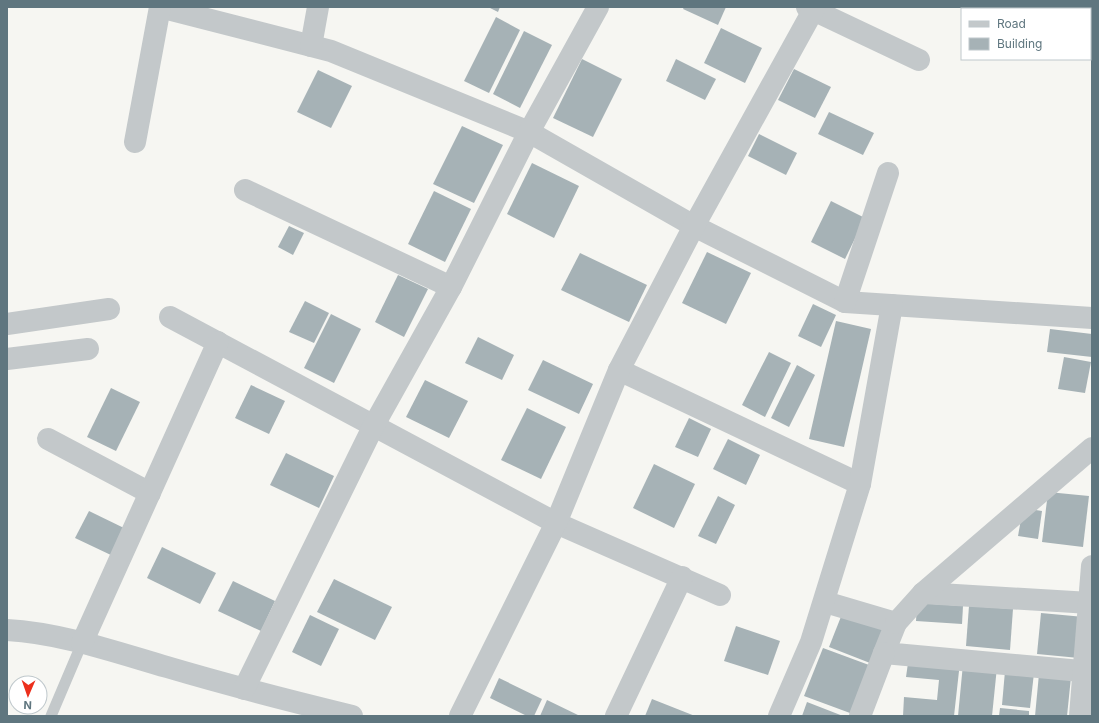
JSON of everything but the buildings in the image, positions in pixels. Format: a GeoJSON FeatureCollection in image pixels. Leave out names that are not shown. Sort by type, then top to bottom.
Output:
{"type":"FeatureCollection","features":[{"type":"Feature","properties":{"kind":"street"},"geometry":{"type":"LineString","coordinates":[[135,142],[160,7],[331,51],[529,132],[694,226],[845,302],[1092,318]]}},
{"type":"Feature","properties":{"kind":"street"},"geometry":{"type":"LineString","coordinates":[[311,46],[318,7]]}},
{"type":"Feature","properties":{"kind":"street"},"geometry":{"type":"LineString","coordinates":[[244,689],[374,425],[451,287],[529,132],[598,7]]}},
{"type":"Feature","properties":{"kind":"street"},"geometry":{"type":"LineString","coordinates":[[460,716],[556,523],[619,370],[694,226],[812,8],[919,60]]}},
{"type":"Feature","properties":{"kind":"street"},"geometry":{"type":"LineString","coordinates":[[845,302],[888,173]]}},
{"type":"Feature","properties":{"kind":"street"},"geometry":{"type":"LineString","coordinates":[[245,190],[451,287]]}},
{"type":"Feature","properties":{"kind":"street"},"geometry":{"type":"LineString","coordinates":[[779,716],[811,642],[825,602],[860,484],[892,305]]}},
{"type":"Feature","properties":{"kind":"street"},"geometry":{"type":"LineString","coordinates":[[7,324],[109,309]]}},
{"type":"Feature","properties":{"kind":"street"},"geometry":{"type":"LineString","coordinates":[[170,317],[556,523],[682,577],[720,595]]}},
{"type":"Feature","properties":{"kind":"street"},"geometry":{"type":"LineString","coordinates":[[82,643],[218,342]]}},
{"type":"Feature","properties":{"kind":"street"},"geometry":{"type":"LineString","coordinates":[[7,359],[88,349]]}},
{"type":"Feature","properties":{"kind":"street"},"geometry":{"type":"LineString","coordinates":[[619,370],[860,484]]}},
{"type":"Feature","properties":{"kind":"street"},"geometry":{"type":"LineString","coordinates":[[48,439],[150,493]]}},
{"type":"Feature","properties":{"kind":"street"},"geometry":{"type":"LineString","coordinates":[[1092,443],[1092,453]]}},
{"type":"Feature","properties":{"kind":"street"},"geometry":{"type":"LineString","coordinates":[[860,716],[896,623],[923,593],[1092,448]]}},
{"type":"Feature","properties":{"kind":"street"},"geometry":{"type":"LineString","coordinates":[[1080,716],[1087,672],[1092,566]]}},
{"type":"Feature","properties":{"kind":"street"},"geometry":{"type":"LineString","coordinates":[[616,716],[682,577]]}},
{"type":"Feature","properties":{"kind":"street"},"geometry":{"type":"LineString","coordinates":[[923,593],[1090,602]]}},
{"type":"Feature","properties":{"kind":"street"},"geometry":{"type":"LineString","coordinates":[[825,602],[896,623]]}},
{"type":"Feature","properties":{"kind":"street"},"geometry":{"type":"LineString","coordinates":[[7,630],[28,632],[82,643],[244,689],[352,716]]}},
{"type":"Feature","properties":{"kind":"street"},"geometry":{"type":"LineString","coordinates":[[884,653],[1087,672]]}},
{"type":"Feature","properties":{"kind":"lane"},"geometry":{"type":"LineString","coordinates":[[51,716],[82,643]]}}]}
